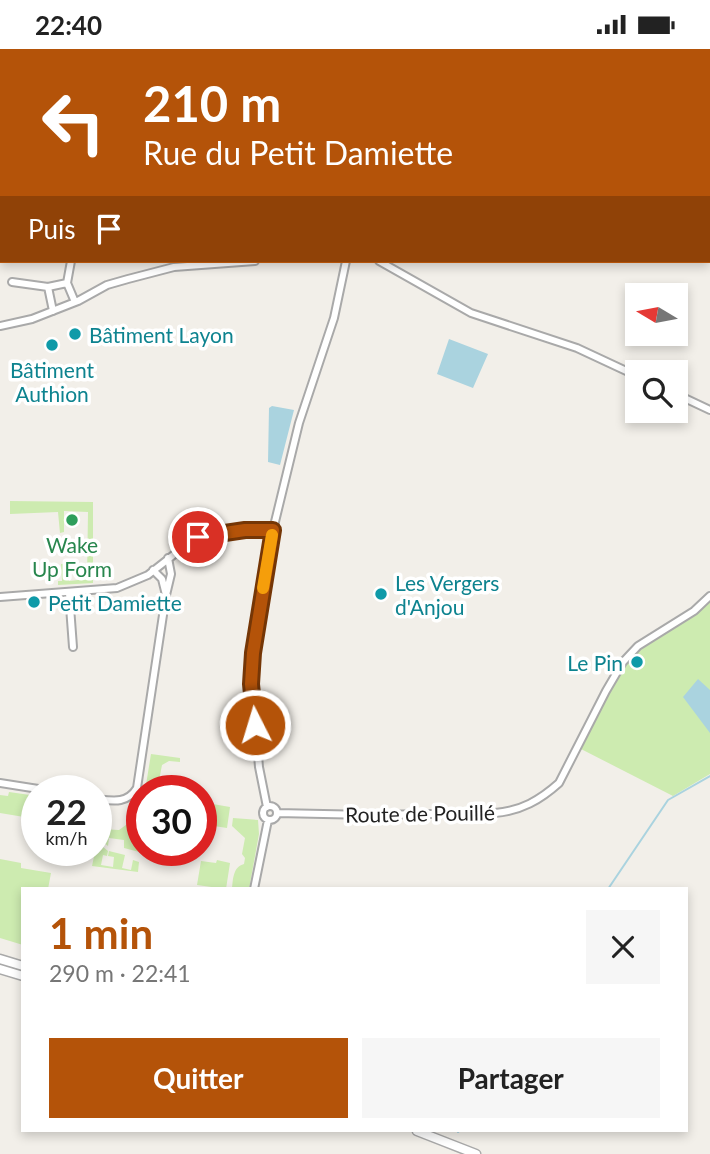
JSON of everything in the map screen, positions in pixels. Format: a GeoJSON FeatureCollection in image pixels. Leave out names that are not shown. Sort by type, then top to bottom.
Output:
{"type":"FeatureCollection","features":[{"type":"Feature","properties":{"kind":"street"},"geometry":{"type":"LineString","coordinates":[[71,263],[67,283],[75,302]]}},
{"type":"Feature","properties":{"kind":"street"},"geometry":{"type":"LineString","coordinates":[[0,326],[53,311],[107,285],[174,267],[228,263]]}},
{"type":"Feature","properties":{"kind":"street"},"geometry":{"type":"LineString","coordinates":[[268,820],[263,815],[267,807],[259,767],[251,684],[253,653],[273,530],[299,423],[334,318],[346,263]]}},
{"type":"Feature","properties":{"kind":"street"},"geometry":{"type":"LineString","coordinates":[[383,263],[471,313],[577,348],[625,370]]}},
{"type":"Feature","properties":{"kind":"street"},"geometry":{"type":"LineString","coordinates":[[12,282],[48,288],[67,283]]}},
{"type":"Feature","properties":{"kind":"street"},"geometry":{"type":"LineString","coordinates":[[48,288],[53,311]]}},
{"type":"Feature","properties":{"kind":"street"},"geometry":{"type":"LineString","coordinates":[[688,400],[710,410]]}},
{"type":"Feature","properties":{"kind":"street"},"geometry":{"type":"LineString","coordinates":[[0,597],[117,588],[141,579],[192,539],[245,530],[273,530]]}},
{"type":"Feature","properties":{"kind":"street"},"geometry":{"type":"LineString","coordinates":[[112,800],[122,801],[133,795],[137,788],[171,574],[168,558]]}},
{"type":"Feature","properties":{"kind":"street"},"geometry":{"type":"LineString","coordinates":[[153,570],[162,579],[166,595]]}},
{"type":"Feature","properties":{"kind":"street"},"geometry":{"type":"LineString","coordinates":[[69,593],[73,647]]}},
{"type":"Feature","properties":{"kind":"street","name":"Route de Pouillé"},"geometry":{"type":"LineString","coordinates":[[277,813],[495,813],[526,806],[559,783],[623,661],[638,646],[694,611],[710,596]]}},
{"type":"Feature","properties":{"kind":"street"},"geometry":{"type":"LineString","coordinates":[[0,783],[21,786]]}},
{"type":"Feature","properties":{"kind":"street"},"geometry":{"type":"LineString","coordinates":[[267,807],[274,807],[277,813],[274,819],[268,820]]}},
{"type":"Feature","properties":{"kind":"street"},"geometry":{"type":"LineString","coordinates":[[254,887],[268,820]]}},
{"type":"Feature","properties":{"kind":"street"},"geometry":{"type":"LineString","coordinates":[[0,959],[21,965]]}},
{"type":"Feature","properties":{"kind":"street"},"geometry":{"type":"LineString","coordinates":[[0,969],[21,975]]}},
{"type":"Feature","properties":{"kind":"street"},"geometry":{"type":"LineString","coordinates":[[420,1132],[472,1153]]}},
{"type":"Feature","properties":{"kind":"green space"},"geometry":{"type":"Polygon","coordinates":[[[10,501],[93,502],[93,583],[58,585],[58,581],[62,581],[61,564],[69,563],[69,581],[87,579],[88,512],[64,511],[64,532],[60,533],[58,512],[10,514],[10,501]]]}},
{"type":"Feature","properties":{"kind":"green space"},"geometry":{"type":"Polygon","coordinates":[[[710,601],[710,774],[673,796],[581,749],[610,686],[625,663],[652,640],[710,601]]]}},
{"type":"Feature","properties":{"kind":"green space"},"geometry":{"type":"Polygon","coordinates":[[[151,754],[180,758],[180,762],[169,761],[162,765],[160,775],[148,775],[151,754]]]}},
{"type":"Feature","properties":{"kind":"green space"},"geometry":{"type":"Polygon","coordinates":[[[9,792],[21,794],[21,816],[0,813],[0,795],[8,796],[9,792]]]}},
{"type":"Feature","properties":{"kind":"green space"},"geometry":{"type":"Polygon","coordinates":[[[217,805],[230,807],[227,828],[217,826],[217,805]]]}},
{"type":"Feature","properties":{"kind":"green space"},"geometry":{"type":"Polygon","coordinates":[[[233,818],[258,820],[259,834],[249,887],[232,887],[234,874],[244,864],[245,858],[242,854],[245,838],[232,826],[233,818]]]}},
{"type":"Feature","properties":{"kind":"green space"},"geometry":{"type":"Polygon","coordinates":[[[126,825],[126,849],[124,840],[112,838],[112,830],[119,830],[126,825]]]}},
{"type":"Feature","properties":{"kind":"green space"},"geometry":{"type":"Polygon","coordinates":[[[112,852],[125,855],[122,868],[131,870],[132,866],[139,866],[138,872],[92,866],[113,867],[112,852]]]}},
{"type":"Feature","properties":{"kind":"green space"},"geometry":{"type":"Polygon","coordinates":[[[0,859],[21,863],[21,868],[51,873],[48,887],[21,887],[21,944],[0,938],[0,859]]]}},
{"type":"Feature","properties":{"kind":"green space"},"geometry":{"type":"Polygon","coordinates":[[[217,860],[230,863],[226,887],[197,885],[200,866],[217,866],[217,860]]]}},
{"type":"Feature","properties":{"kind":"water"},"geometry":{"type":"Polygon","coordinates":[[[449,339],[488,354],[473,388],[437,374],[449,339]]]}},
{"type":"Feature","properties":{"kind":"water"},"geometry":{"type":"Polygon","coordinates":[[[272,406],[294,410],[280,465],[268,462],[269,408],[272,406]]]}},
{"type":"Feature","properties":{"kind":"water"},"geometry":{"type":"Polygon","coordinates":[[[698,679],[710,690],[710,733],[683,697],[698,679]]]}},
{"type":"Feature","properties":{"kind":"waterway"},"geometry":{"type":"LineString","coordinates":[[609,887],[668,800],[710,776]]}},
{"type":"Feature","properties":{"kind":"slow traffic"},"geometry":{"type":"LineString","coordinates":[[263,588],[272,535]]}},
{"type":"Feature","properties":{"kind":"place","name":"Bâtiment Layon"},"geometry":{"type":"Point","coordinates":[75,334]}},
{"type":"Feature","properties":{"kind":"place","name":"Bâtiment Authion"},"geometry":{"type":"Point","coordinates":[52,345]}},
{"type":"Feature","properties":{"kind":"place","name":"Wake Up Form"},"geometry":{"type":"Point","coordinates":[72,520]}},
{"type":"Feature","properties":{"kind":"place","name":"Les Vergers d'Anjou"},"geometry":{"type":"Point","coordinates":[381,594]}},
{"type":"Feature","properties":{"kind":"place","name":"Petit Damiette"},"geometry":{"type":"Point","coordinates":[34,602]}},
{"type":"Feature","properties":{"kind":"place","name":"Le Pin"},"geometry":{"type":"Point","coordinates":[637,662]}},
{"type":"Feature","properties":{"kind":"route"},"geometry":{"type":"LineString","coordinates":[[198,537],[266,528],[273,530],[253,653],[251,684],[255,725]]}}]}
